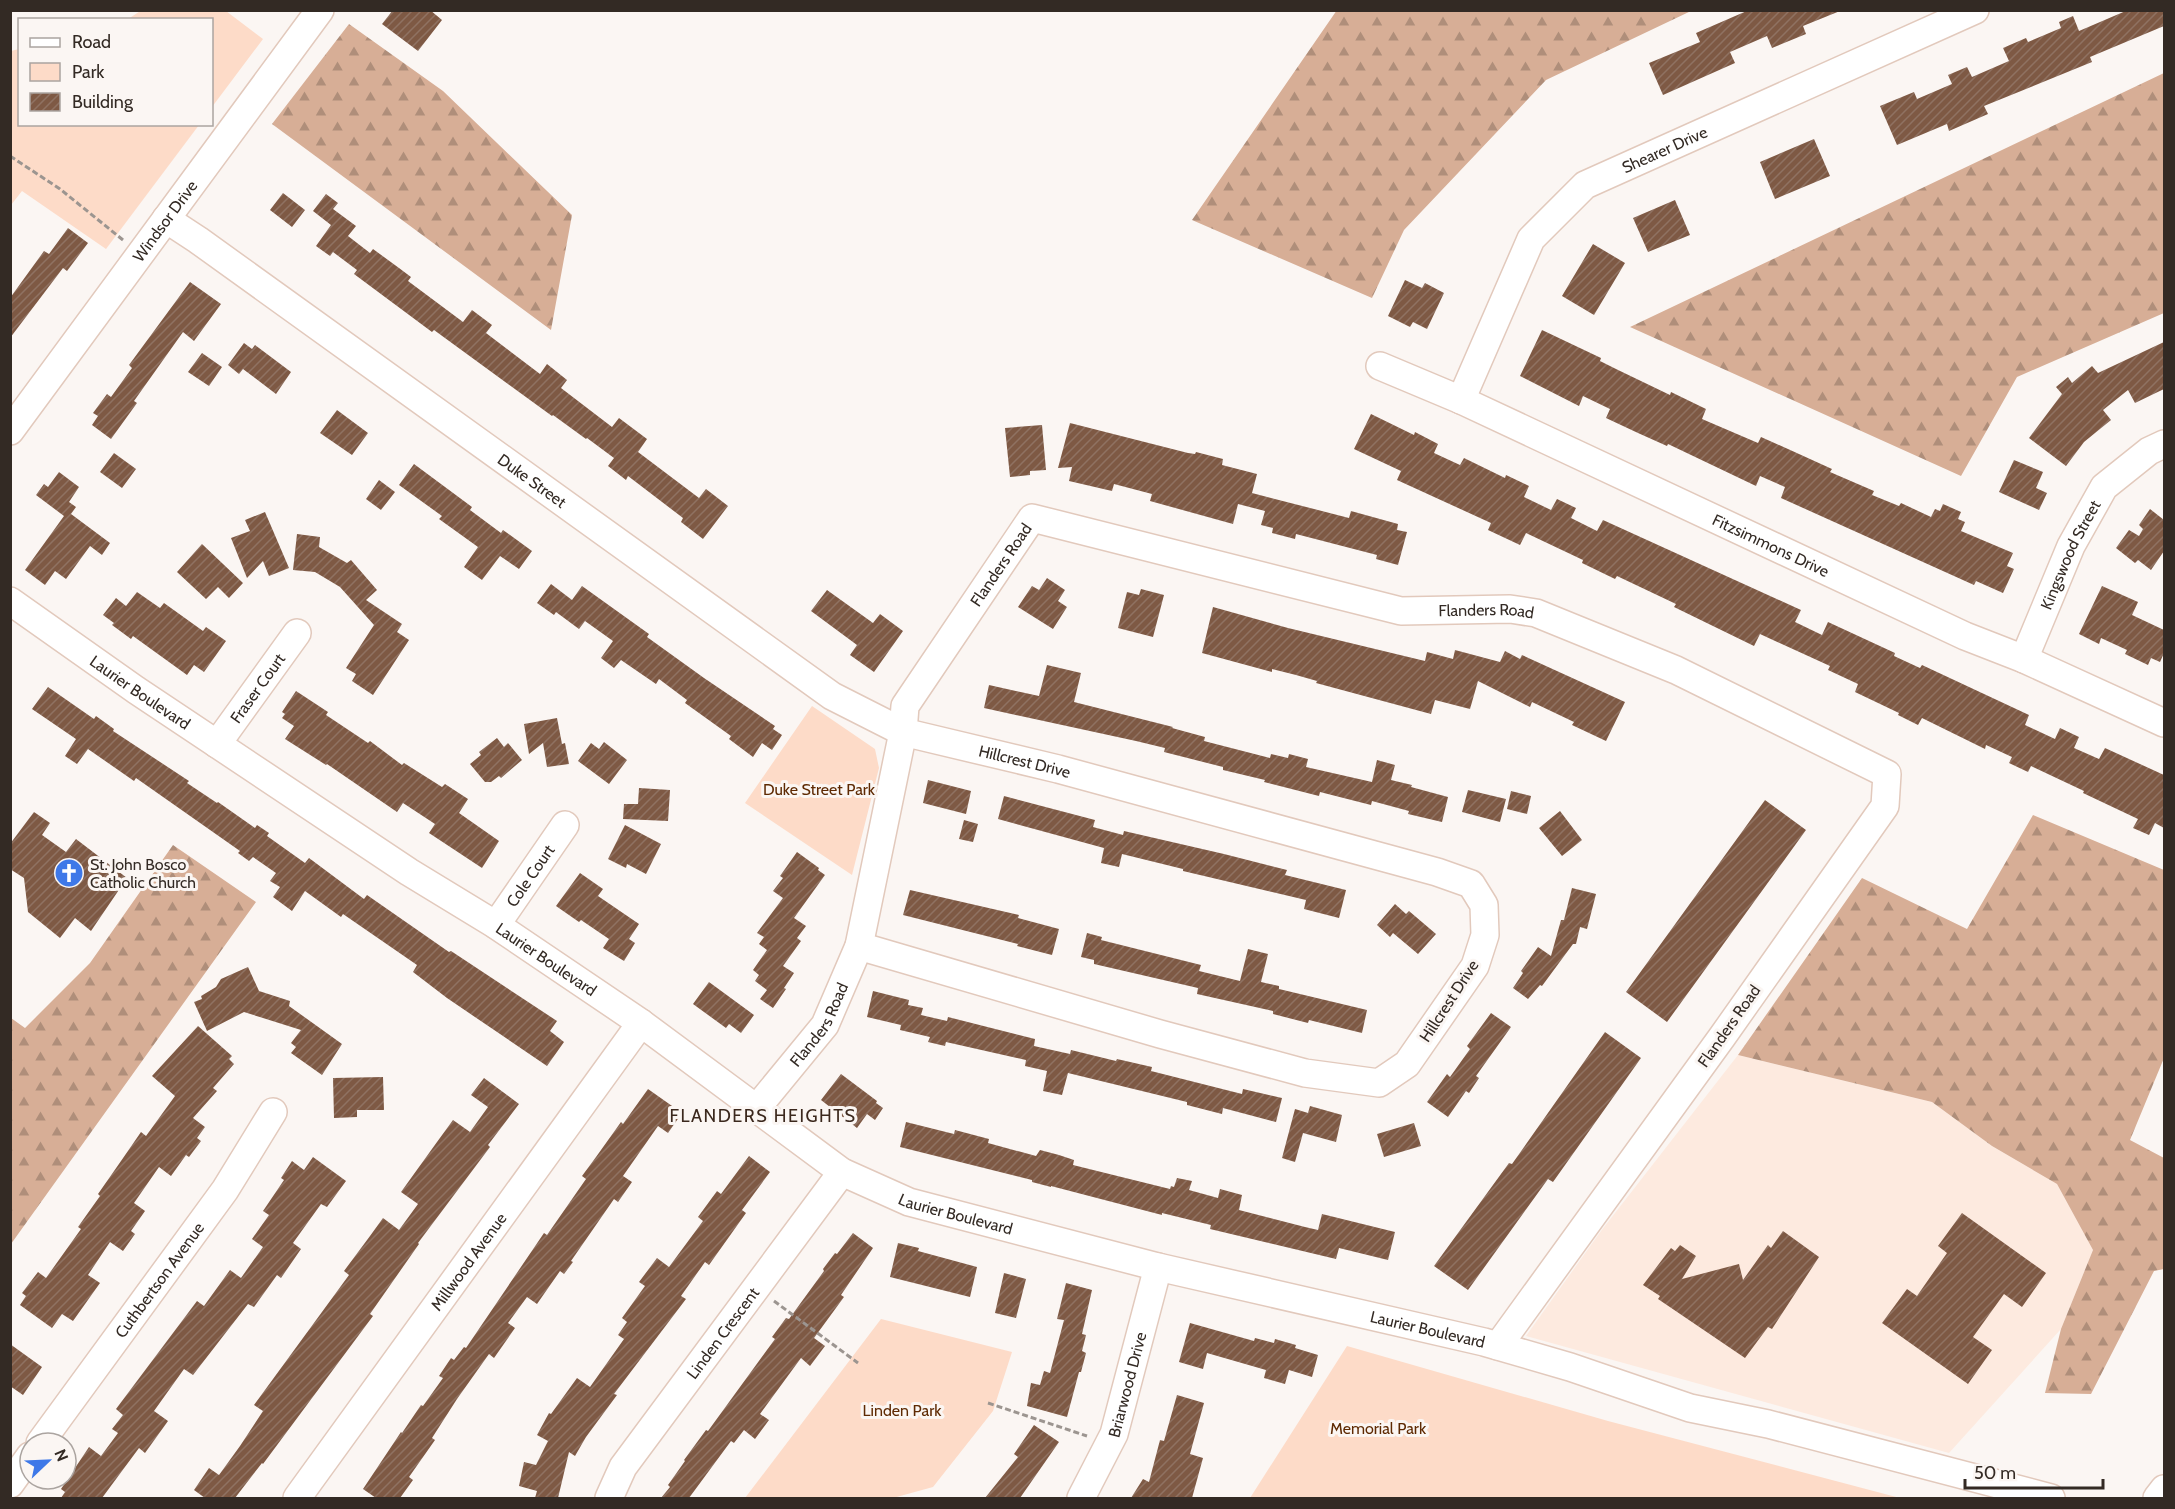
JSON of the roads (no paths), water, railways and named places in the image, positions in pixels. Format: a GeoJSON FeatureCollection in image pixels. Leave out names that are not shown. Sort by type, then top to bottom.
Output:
{"type":"FeatureCollection","features":[{"type":"Feature","properties":{"kind":"street","name":"Windsor Drive"},"geometry":{"type":"LineString","coordinates":[[10,431],[320,10]]}},
{"type":"Feature","properties":{"kind":"street","name":"Shearer Drive"},"geometry":{"type":"LineString","coordinates":[[1461,400],[1530,238],[1584,185],[1975,10]]}},
{"type":"Feature","properties":{"kind":"street","name":"Duke Street"},"geometry":{"type":"LineString","coordinates":[[166,219],[832,696],[903,732]]}},
{"type":"Feature","properties":{"kind":"street","name":"Fitzsimmons Drive"},"geometry":{"type":"LineString","coordinates":[[1380,366],[1461,400],[1965,636],[2024,658],[2164,723]]}},
{"type":"Feature","properties":{"kind":"street","name":"Kingswood Street"},"geometry":{"type":"LineString","coordinates":[[2024,658],[2071,546],[2104,486],[2149,451],[2164,444]]}},
{"type":"Feature","properties":{"kind":"street","name":"Flanders Road"},"geometry":{"type":"LineString","coordinates":[[756,1109],[825,1025],[859,946],[903,732],[905,706],[1032,518],[1401,611],[1510,609],[1536,613],[1676,670],[1887,774],[1885,806],[1722,1037],[1498,1346]]}},
{"type":"Feature","properties":{"kind":"street","name":"Laurier Boulevard"},"geometry":{"type":"LineString","coordinates":[[10,601],[136,690],[641,1023],[842,1172],[909,1202],[1158,1267],[1498,1346],[1570,1367],[1690,1408],[1768,1425],[2051,1498]]}},
{"type":"Feature","properties":{"kind":"street","name":"Fraser Court"},"geometry":{"type":"LineString","coordinates":[[217,744],[297,633]]}},
{"type":"Feature","properties":{"kind":"street","name":"Hillcrest Drive"},"geometry":{"type":"LineString","coordinates":[[859,946],[1160,1034],[1305,1073],[1379,1083],[1407,1065],[1475,966],[1485,934],[1484,905],[1471,884],[1437,872],[1058,769],[903,732]]}},
{"type":"Feature","properties":{"kind":"street","name":"Cole Court"},"geometry":{"type":"LineString","coordinates":[[496,926],[565,825]]}},
{"type":"Feature","properties":{"kind":"street","name":"Millwood Avenue"},"geometry":{"type":"LineString","coordinates":[[297,1498],[641,1023]]}},
{"type":"Feature","properties":{"kind":"street","name":"Cuthbertson Avenue"},"geometry":{"type":"LineString","coordinates":[[41,1431],[225,1190],[273,1112]]}},
{"type":"Feature","properties":{"kind":"street","name":"Linden Crescent"},"geometry":{"type":"LineString","coordinates":[[609,1498],[623,1467],[842,1172]]}},
{"type":"Feature","properties":{"kind":"street","name":"Briarwood Drive"},"geometry":{"type":"LineString","coordinates":[[1081,1498],[1114,1434],[1158,1267]]}},
{"type":"Feature","properties":{"kind":"street","name":"Cuthbertson Avenue"},"geometry":{"type":"LineString","coordinates":[[10,1484],[18,1468]]}},
{"type":"Feature","properties":{"kind":"street"},"geometry":{"type":"LineString","coordinates":[[2157,1498],[2164,1489]]}},
{"type":"Feature","properties":{"kind":"place","name":"St. John Bosco Catholic Church"},"geometry":{"type":"Point","coordinates":[69,873]}},
{"type":"Feature","properties":{"kind":"district","name":"FLANDERS HEIGHTS"},"geometry":{"type":"Point","coordinates":[763,1116]}},
{"type":"Feature","properties":{"kind":"park label","name":"Duke Street Park"},"geometry":{"type":"Point","coordinates":[819,789]}},
{"type":"Feature","properties":{"kind":"park label","name":"Linden Park"},"geometry":{"type":"Point","coordinates":[902,1410]}},
{"type":"Feature","properties":{"kind":"park label","name":"Memorial Park"},"geometry":{"type":"Point","coordinates":[1378,1428]}}]}
